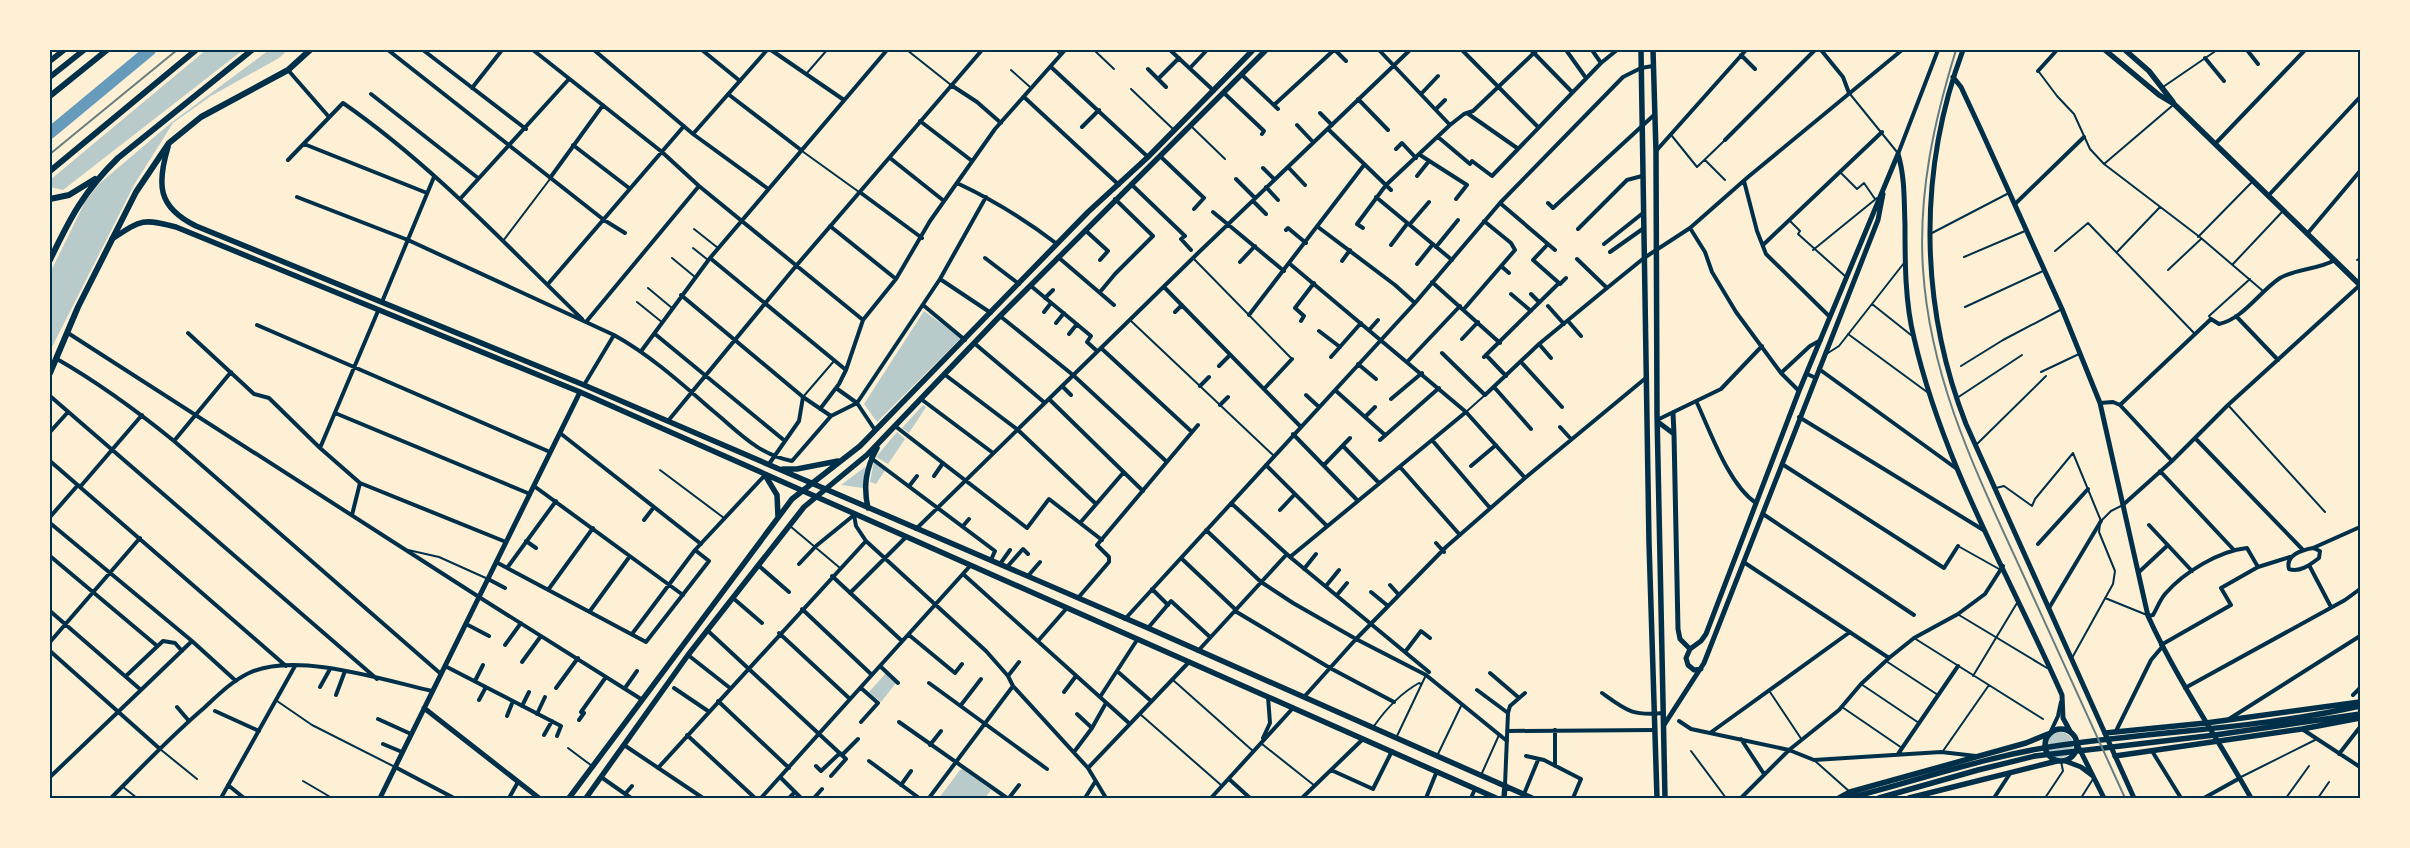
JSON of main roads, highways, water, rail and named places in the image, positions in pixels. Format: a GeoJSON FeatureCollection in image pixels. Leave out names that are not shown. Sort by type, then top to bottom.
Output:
{"type":"FeatureCollection","features":[{"type":"Feature","properties":{"kind":"main road"},"geometry":{"type":"LineString","coordinates":[[50,61],[64,50]]}},
{"type":"Feature","properties":{"kind":"main road"},"geometry":{"type":"LineString","coordinates":[[50,77],[84,50]]}},
{"type":"Feature","properties":{"kind":"main road"},"geometry":{"type":"LineString","coordinates":[[50,96],[107,50]]}},
{"type":"Feature","properties":{"kind":"main road"},"geometry":{"type":"LineString","coordinates":[[50,171],[196,50]]}},
{"type":"Feature","properties":{"kind":"main road"},"geometry":{"type":"LineString","coordinates":[[50,260],[85,194],[100,175],[118,158],[252,50]]}},
{"type":"Feature","properties":{"kind":"main road"},"geometry":{"type":"LineString","coordinates":[[300,59],[302,50]]}},
{"type":"Feature","properties":{"kind":"main road"},"geometry":{"type":"LineString","coordinates":[[50,374],[78,307],[136,192],[169,143],[201,116],[288,70],[310,50]]}},
{"type":"Feature","properties":{"kind":"main road"},"geometry":{"type":"LineString","coordinates":[[569,798],[641,698],[792,499],[860,446],[1088,212],[1148,157],[1253,50]]}},
{"type":"Feature","properties":{"kind":"main road"},"geometry":{"type":"LineString","coordinates":[[586,798],[688,654],[790,525],[815,497],[870,456],[895,426],[1000,316],[1266,50]]}},
{"type":"Feature","properties":{"kind":"main road"},"geometry":{"type":"LineString","coordinates":[[1641,50],[1649,543],[1657,798]]}},
{"type":"Feature","properties":{"kind":"main road"},"geometry":{"type":"LineString","coordinates":[[1653,50],[1665,798]]}},
{"type":"Feature","properties":{"kind":"main road"},"geometry":{"type":"LineString","coordinates":[[2105,50],[2159,95],[2174,104]]}},
{"type":"Feature","properties":{"kind":"main road"},"geometry":{"type":"LineString","coordinates":[[2126,50],[2163,87],[2174,104],[2360,285]]}},
{"type":"Feature","properties":{"kind":"main road"},"geometry":{"type":"LineString","coordinates":[[2129,71],[2134,71],[2137,66],[2133,56]]}},
{"type":"Feature","properties":{"kind":"main road"},"geometry":{"type":"LineString","coordinates":[[169,143],[161,171],[161,185],[169,208],[182,219],[584,385],[769,464],[1148,628],[1532,798]]}},
{"type":"Feature","properties":{"kind":"main road"},"geometry":{"type":"LineString","coordinates":[[50,199],[69,195],[100,175]]}},
{"type":"Feature","properties":{"kind":"main road"},"geometry":{"type":"LineString","coordinates":[[112,239],[137,222],[155,222],[176,227],[580,392],[905,538],[1496,798]]}},
{"type":"Feature","properties":{"kind":"main road"},"geometry":{"type":"LineString","coordinates":[[378,310],[382,302]]}},
{"type":"Feature","properties":{"kind":"main road"},"geometry":{"type":"LineString","coordinates":[[580,392],[584,385]]}},
{"type":"Feature","properties":{"kind":"main road"},"geometry":{"type":"LineString","coordinates":[[860,446],[862,452],[870,456]]}},
{"type":"Feature","properties":{"kind":"main road"},"geometry":{"type":"LineString","coordinates":[[868,508],[866,483],[870,456]]}},
{"type":"Feature","properties":{"kind":"main road"},"geometry":{"type":"LineString","coordinates":[[778,468],[797,469],[840,460]]}},
{"type":"Feature","properties":{"kind":"main road"},"geometry":{"type":"LineString","coordinates":[[765,475],[777,495],[778,517]]}},
{"type":"Feature","properties":{"kind":"main road"},"geometry":{"type":"LineString","coordinates":[[2105,733],[2360,702]]}},
{"type":"Feature","properties":{"kind":"main road"},"geometry":{"type":"LineString","coordinates":[[1849,795],[1978,766],[2065,752],[2301,727],[2360,706]]}},
{"type":"Feature","properties":{"kind":"main road"},"geometry":{"type":"LineString","coordinates":[[1878,798],[2020,752],[2064,744],[2350,711],[2360,714]]}},
{"type":"Feature","properties":{"kind":"main road"},"geometry":{"type":"LineString","coordinates":[[2115,756],[2228,740],[2360,718]]}},
{"type":"Feature","properties":{"kind":"main road"},"geometry":{"type":"LineString","coordinates":[[2227,719],[2220,722],[2218,731],[2220,736],[2228,740]]}},
{"type":"Feature","properties":{"kind":"main road"},"geometry":{"type":"LineString","coordinates":[[1839,798],[2026,743],[2060,728],[2070,731],[2075,737],[2077,744],[2074,755],[2061,761],[2011,771],[1909,798]]}},
{"type":"Feature","properties":{"kind":"main road"},"geometry":{"type":"LineString","coordinates":[[2050,733],[2044,748],[2049,756],[2061,761]]}},
{"type":"Feature","properties":{"kind":"main road"},"geometry":{"type":"LineString","coordinates":[[2026,743],[2036,747],[2038,752],[2037,762],[2032,766]]}},
{"type":"Feature","properties":{"kind":"main road"},"geometry":{"type":"LineString","coordinates":[[1504,798],[1505,785]]}},
{"type":"Feature","properties":{"kind":"waterway"},"geometry":{"type":"LineString","coordinates":[[50,133],[150,50]]}},
{"type":"Feature","properties":{"kind":"railway"},"geometry":{"type":"LineString","coordinates":[[50,154],[177,50]]}},
{"type":"Feature","properties":{"kind":"railway"},"geometry":{"type":"LineString","coordinates":[[1956,50],[1929,158],[1923,213],[1923,269],[1927,309],[1935,349],[1945,387],[1972,461],[2125,798]]}}]}
